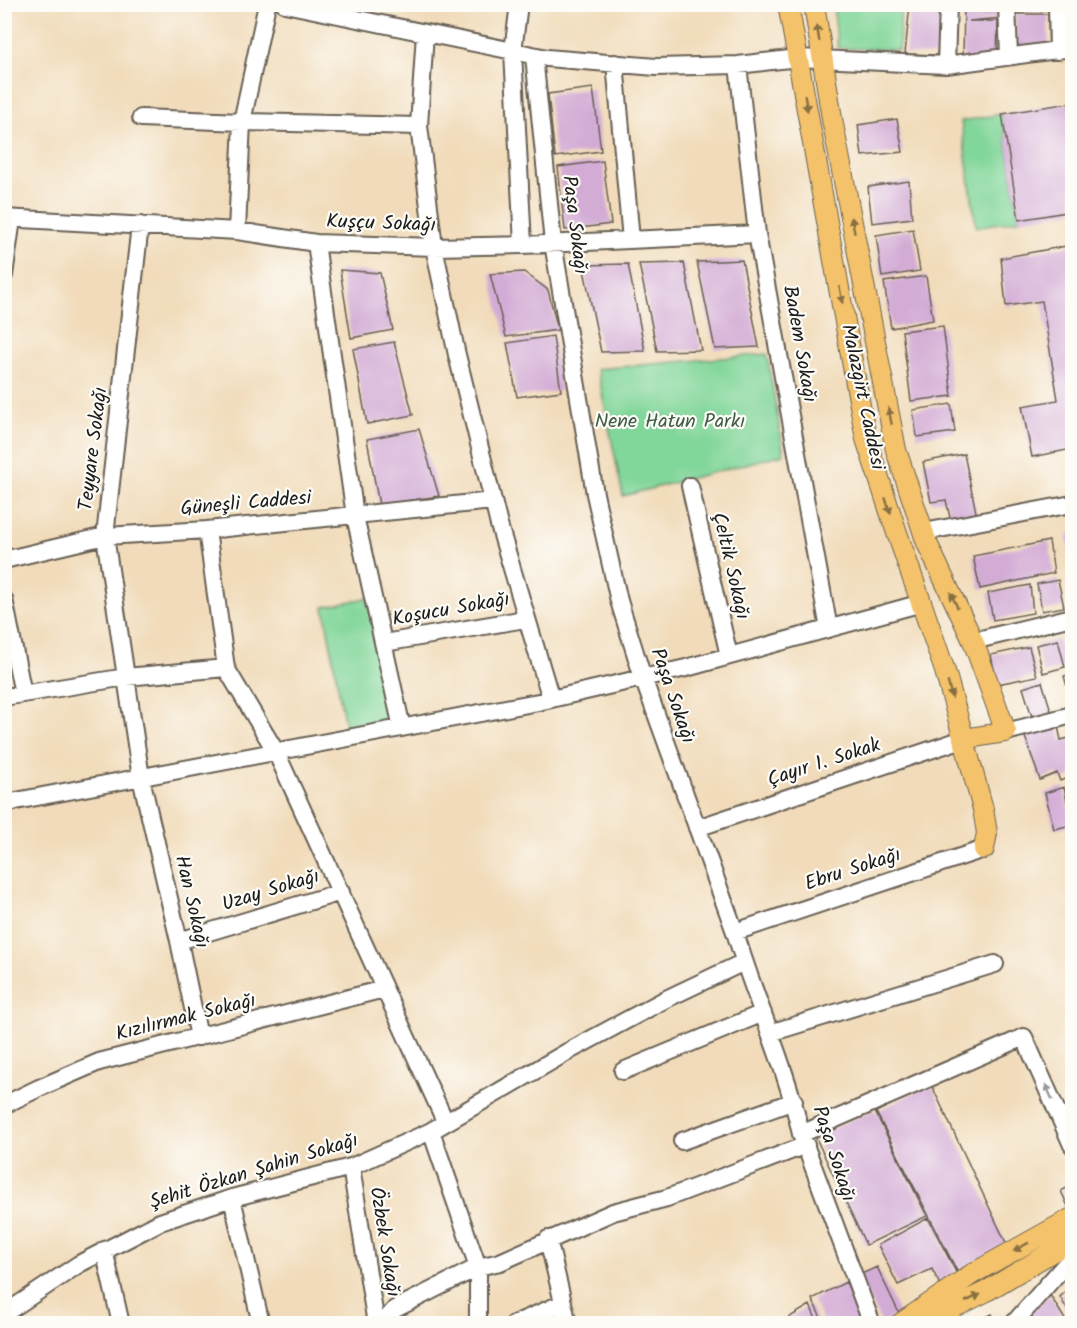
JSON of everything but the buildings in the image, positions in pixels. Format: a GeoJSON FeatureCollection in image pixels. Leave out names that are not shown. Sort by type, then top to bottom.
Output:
{"type":"FeatureCollection","features":[{"type":"Feature","properties":{"kind":"main road","name":"Malazgirt Caddesi"},"geometry":{"type":"LineString","coordinates":[[788,4],[866,439],[945,671],[983,809],[987,833],[984,849]]}},
{"type":"Feature","properties":{"kind":"main road","name":"Malazgirt Caddesi"},"geometry":{"type":"LineString","coordinates":[[814,4],[822,58],[896,450],[924,532],[973,641],[1006,732]]}},
{"type":"Feature","properties":{"kind":"main road"},"geometry":{"type":"LineString","coordinates":[[963,739],[1006,732]]}},
{"type":"Feature","properties":{"kind":"main road"},"geometry":{"type":"LineString","coordinates":[[900,1323],[972,1274],[1072,1218]]}},
{"type":"Feature","properties":{"kind":"main road"},"geometry":{"type":"LineString","coordinates":[[921,1323],[985,1292],[1072,1240]]}},
{"type":"Feature","properties":{"kind":"street"},"geometry":{"type":"LineString","coordinates":[[237,231],[242,122],[267,4]]}},
{"type":"Feature","properties":{"kind":"street"},"geometry":{"type":"LineString","coordinates":[[285,4],[534,56],[656,67],[738,64],[798,58],[946,65],[1065,50],[1057,4]]}},
{"type":"Feature","properties":{"kind":"street"},"geometry":{"type":"LineString","coordinates":[[519,4],[513,51],[523,245]]}},
{"type":"Feature","properties":{"kind":"street"},"geometry":{"type":"LineString","coordinates":[[946,65],[948,4]]}},
{"type":"Feature","properties":{"kind":"street"},"geometry":{"type":"LineString","coordinates":[[1007,4],[1009,57]]}},
{"type":"Feature","properties":{"kind":"street"},"geometry":{"type":"LineString","coordinates":[[425,33],[419,126],[434,248],[493,501],[525,619],[551,699]]}},
{"type":"Feature","properties":{"kind":"street","name":"Paşa Sokağı"},"geometry":{"type":"LineString","coordinates":[[534,56],[554,243],[595,494],[619,601],[643,678],[794,1101],[804,1140],[872,1323]]}},
{"type":"Feature","properties":{"kind":"street"},"geometry":{"type":"LineString","coordinates":[[615,63],[632,240]]}},
{"type":"Feature","properties":{"kind":"street","name":"Badem Sokağı"},"geometry":{"type":"LineString","coordinates":[[738,64],[757,234],[829,628]]}},
{"type":"Feature","properties":{"kind":"street"},"geometry":{"type":"LineString","coordinates":[[141,118],[419,126]]}},
{"type":"Feature","properties":{"kind":"street"},"geometry":{"type":"LineString","coordinates":[[4,275],[8,218]]}},
{"type":"Feature","properties":{"kind":"street","name":"Kuşçu Sokağı"},"geometry":{"type":"LineString","coordinates":[[8,218],[237,231],[316,243],[434,248],[757,234]]}},
{"type":"Feature","properties":{"kind":"street","name":"Teyyare Sokağı"},"geometry":{"type":"LineString","coordinates":[[140,225],[105,536],[141,778]]}},
{"type":"Feature","properties":{"kind":"street"},"geometry":{"type":"LineString","coordinates":[[316,243],[355,516],[402,728]]}},
{"type":"Feature","properties":{"kind":"street","name":"Çeltik Sokağı"},"geometry":{"type":"LineString","coordinates":[[690,486],[729,656]]}},
{"type":"Feature","properties":{"kind":"street","name":"Güneşli Caddesi"},"geometry":{"type":"LineString","coordinates":[[4,560],[105,536],[207,530],[493,501]]}},
{"type":"Feature","properties":{"kind":"street"},"geometry":{"type":"LineString","coordinates":[[924,532],[1072,504]]}},
{"type":"Feature","properties":{"kind":"street"},"geometry":{"type":"LineString","coordinates":[[207,530],[226,668],[276,752],[445,1121]]}},
{"type":"Feature","properties":{"kind":"street"},"geometry":{"type":"LineString","coordinates":[[4,599],[23,694]]}},
{"type":"Feature","properties":{"kind":"street"},"geometry":{"type":"LineString","coordinates":[[4,805],[551,699],[729,656],[922,603]]}},
{"type":"Feature","properties":{"kind":"street"},"geometry":{"type":"LineString","coordinates":[[973,641],[1072,617]]}},
{"type":"Feature","properties":{"kind":"street","name":"Koşucu Sokağı"},"geometry":{"type":"LineString","coordinates":[[384,643],[525,619]]}},
{"type":"Feature","properties":{"kind":"street"},"geometry":{"type":"LineString","coordinates":[[4,697],[126,677],[226,668]]}},
{"type":"Feature","properties":{"kind":"street"},"geometry":{"type":"LineString","coordinates":[[1006,732],[1072,716]]}},
{"type":"Feature","properties":{"kind":"street","name":"Çayır 1. Sokak"},"geometry":{"type":"LineString","coordinates":[[697,828],[963,739]]}},
{"type":"Feature","properties":{"kind":"street","name":"Han Sokağı"},"geometry":{"type":"LineString","coordinates":[[141,778],[199,1037]]}},
{"type":"Feature","properties":{"kind":"street","name":"Ebru Sokağı"},"geometry":{"type":"LineString","coordinates":[[735,932],[984,849]]}},
{"type":"Feature","properties":{"kind":"street","name":"Uzay Sokağı"},"geometry":{"type":"LineString","coordinates":[[179,941],[341,892]]}},
{"type":"Feature","properties":{"kind":"street","name":"Şehit Özkan Şahin Sokağı"},"geometry":{"type":"LineString","coordinates":[[4,1314],[79,1264],[160,1222],[232,1198],[351,1167],[431,1131],[445,1121],[666,999],[744,962]]}},
{"type":"Feature","properties":{"kind":"street"},"geometry":{"type":"LineString","coordinates":[[770,1033],[994,964]]}},
{"type":"Feature","properties":{"kind":"street","name":"Kızılırmak Sokağı"},"geometry":{"type":"LineString","coordinates":[[4,1105],[99,1062],[384,989]]}},
{"type":"Feature","properties":{"kind":"street"},"geometry":{"type":"LineString","coordinates":[[623,1071],[763,1014]]}},
{"type":"Feature","properties":{"kind":"street"},"geometry":{"type":"LineString","coordinates":[[382,1323],[395,1309],[478,1267],[500,1262],[613,1212],[667,1198],[804,1140],[1024,1037],[1072,1145]]}},
{"type":"Feature","properties":{"kind":"street"},"geometry":{"type":"LineString","coordinates":[[682,1141],[794,1101]]}},
{"type":"Feature","properties":{"kind":"street"},"geometry":{"type":"LineString","coordinates":[[431,1131],[478,1267],[478,1323]]}},
{"type":"Feature","properties":{"kind":"street","name":"Özbek Sokağı"},"geometry":{"type":"LineString","coordinates":[[351,1167],[376,1323]]}},
{"type":"Feature","properties":{"kind":"street"},"geometry":{"type":"LineString","coordinates":[[232,1198],[261,1323]]}},
{"type":"Feature","properties":{"kind":"street"},"geometry":{"type":"LineString","coordinates":[[548,1239],[568,1323]]}},
{"type":"Feature","properties":{"kind":"street"},"geometry":{"type":"LineString","coordinates":[[104,1250],[122,1323]]}},
{"type":"Feature","properties":{"kind":"street"},"geometry":{"type":"LineString","coordinates":[[1013,1323],[1072,1257]]}},
{"type":"Feature","properties":{"kind":"street"},"geometry":{"type":"LineString","coordinates":[[514,1323],[562,1303]]}},
{"type":"Feature","properties":{"kind":"green space"},"geometry":{"type":"Polygon","coordinates":[[[833,5],[901,5],[899,50],[838,48],[833,5]]]}},
{"type":"Feature","properties":{"kind":"green space"},"geometry":{"type":"Polygon","coordinates":[[[1002,114],[1019,220],[976,227],[961,121],[1002,114]]]}},
{"type":"Feature","properties":{"kind":"green space","name":"Nene Hatun Parkı"},"geometry":{"type":"Polygon","coordinates":[[[767,354],[784,454],[623,496],[597,369],[767,354]]]}},
{"type":"Feature","properties":{"kind":"green space"},"geometry":{"type":"Polygon","coordinates":[[[367,598],[393,719],[388,724],[346,732],[324,607],[367,598]]]}}]}
